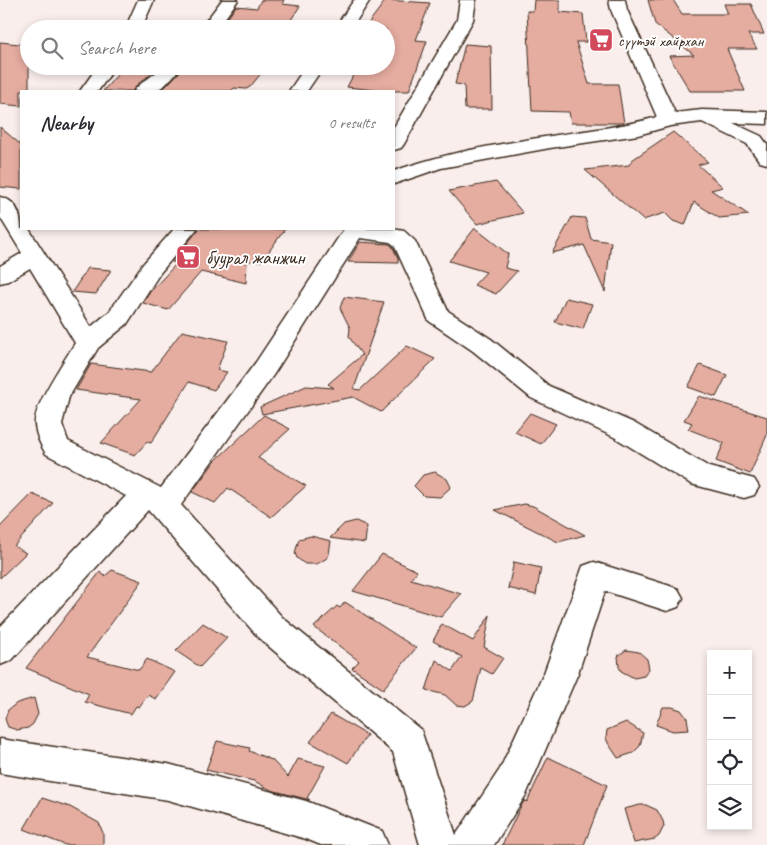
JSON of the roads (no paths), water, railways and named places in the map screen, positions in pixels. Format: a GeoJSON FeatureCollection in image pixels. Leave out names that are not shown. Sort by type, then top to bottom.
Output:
{"type":"FeatureCollection","features":[{"type":"Feature","properties":{"kind":"street"},"geometry":{"type":"LineString","coordinates":[[137,20],[146,0]]}},
{"type":"Feature","properties":{"kind":"street"},"geometry":{"type":"LineString","coordinates":[[215,20],[230,0]]}},
{"type":"Feature","properties":{"kind":"street"},"geometry":{"type":"LineString","coordinates":[[348,20],[362,0]]}},
{"type":"Feature","properties":{"kind":"street"},"geometry":{"type":"LineString","coordinates":[[395,142],[465,20],[468,0]]}},
{"type":"Feature","properties":{"kind":"street"},"geometry":{"type":"LineString","coordinates":[[617,0],[668,120]]}},
{"type":"Feature","properties":{"kind":"street"},"geometry":{"type":"LineString","coordinates":[[90,90],[101,75]]}},
{"type":"Feature","properties":{"kind":"street"},"geometry":{"type":"LineString","coordinates":[[145,90],[160,81],[166,75]]}},
{"type":"Feature","properties":{"kind":"street"},"geometry":{"type":"LineString","coordinates":[[299,90],[309,75]]}},
{"type":"Feature","properties":{"kind":"street"},"geometry":{"type":"LineString","coordinates":[[702,116],[754,140],[767,158]]}},
{"type":"Feature","properties":{"kind":"street"},"geometry":{"type":"LineString","coordinates":[[395,178],[436,163],[550,142],[638,129],[668,120],[702,116],[767,118]]}},
{"type":"Feature","properties":{"kind":"street"},"geometry":{"type":"LineString","coordinates":[[0,203],[4,206],[35,255],[88,343]]}},
{"type":"Feature","properties":{"kind":"street"},"geometry":{"type":"LineString","coordinates":[[185,230],[151,270],[118,318],[88,343],[56,397],[48,424],[56,447],[155,499],[271,628],[408,742],[440,845]]}},
{"type":"Feature","properties":{"kind":"street"},"geometry":{"type":"LineString","coordinates":[[0,650],[155,499],[265,368],[354,230],[396,236],[404,241],[438,316],[482,345],[540,392],[624,430],[701,476],[744,487]]}},
{"type":"Feature","properties":{"kind":"street"},"geometry":{"type":"LineString","coordinates":[[0,276],[35,255]]}},
{"type":"Feature","properties":{"kind":"street"},"geometry":{"type":"LineString","coordinates":[[472,845],[513,782],[561,673],[594,575],[667,598]]}},
{"type":"Feature","properties":{"kind":"street"},"geometry":{"type":"LineString","coordinates":[[0,756],[168,782],[306,820],[368,845]]}},
{"type":"Feature","properties":{"kind":"place","name":"сүүтэй хайрхан"},"geometry":{"type":"Point","coordinates":[601,40]}},
{"type":"Feature","properties":{"kind":"place","name":"буурал жанжин"},"geometry":{"type":"Point","coordinates":[188,257]}}]}
